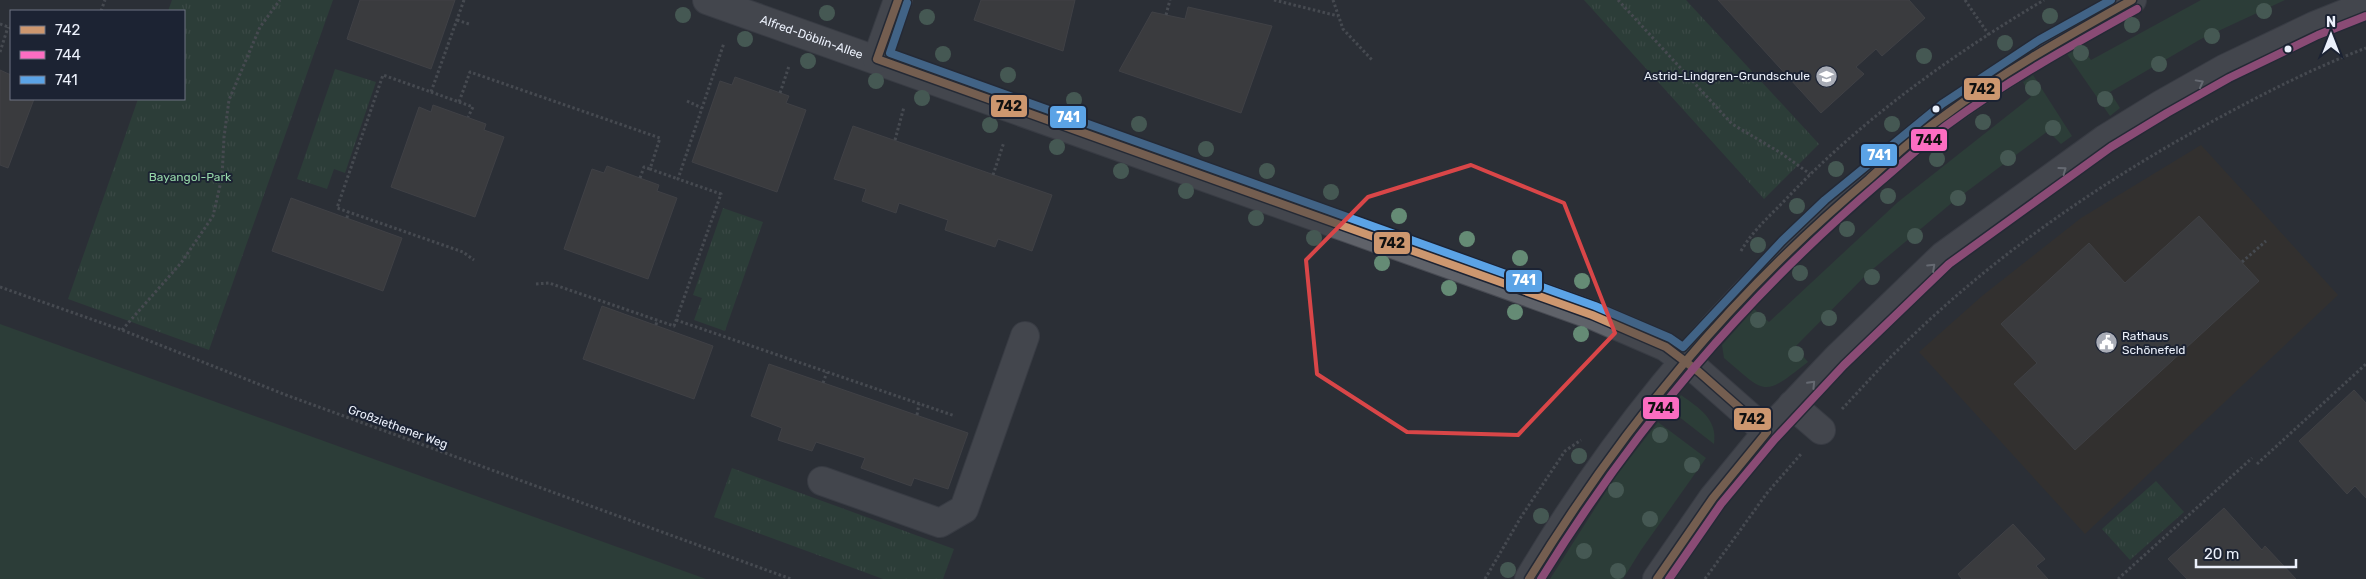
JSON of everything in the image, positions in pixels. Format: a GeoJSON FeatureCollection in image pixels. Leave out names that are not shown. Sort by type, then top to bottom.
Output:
{"type":"FeatureCollection","features":[{"type":"Feature","properties":{"kind":"street","name":"Alfred-Döblin-Allee"},"geometry":{"type":"LineString","coordinates":[[707,0],[1592,315],[1666,347],[1684,360],[1767,432]]}},
{"type":"Feature","properties":{"kind":"street"},"geometry":{"type":"LineString","coordinates":[[877,59],[898,0]]}},
{"type":"Feature","properties":{"kind":"street"},"geometry":{"type":"LineString","coordinates":[[1528,579],[1588,484],[1684,360],[1789,248],[1832,207],[1948,112],[2045,48],[2132,0]]}},
{"type":"Feature","properties":{"kind":"street"},"geometry":{"type":"LineString","coordinates":[[1658,579],[1713,498],[1767,432],[1850,345],[1943,256],[2105,139],[2224,69],[2314,26],[2366,5]]}},
{"type":"Feature","properties":{"kind":"street"},"geometry":{"type":"LineString","coordinates":[[822,481],[940,523],[964,509],[1025,336]]}},
{"type":"Feature","properties":{"kind":"street"},"geometry":{"type":"LineString","coordinates":[[1792,405],[1821,430]]}},
{"type":"Feature","properties":{"kind":"path"},"geometry":{"type":"LineString","coordinates":[[122,330],[181,263],[213,216],[222,178],[224,137],[229,100],[260,27],[280,0]]}},
{"type":"Feature","properties":{"kind":"path"},"geometry":{"type":"LineString","coordinates":[[431,92],[464,0]]}},
{"type":"Feature","properties":{"kind":"path"},"geometry":{"type":"LineString","coordinates":[[1166,15],[1170,0]]}},
{"type":"Feature","properties":{"kind":"path"},"geometry":{"type":"LineString","coordinates":[[1274,0],[1339,16]]}},
{"type":"Feature","properties":{"kind":"path"},"geometry":{"type":"LineString","coordinates":[[1333,0],[1343,29],[1373,61]]}},
{"type":"Feature","properties":{"kind":"path"},"geometry":{"type":"LineString","coordinates":[[1618,0],[1732,124],[1781,153],[1810,174]]}},
{"type":"Feature","properties":{"kind":"path"},"geometry":{"type":"LineString","coordinates":[[1965,0],[1989,35]]}},
{"type":"Feature","properties":{"kind":"path"},"geometry":{"type":"LineString","coordinates":[[1752,233],[1810,174],[1932,72],[2044,0]]}},
{"type":"Feature","properties":{"kind":"path"},"geometry":{"type":"LineString","coordinates":[[457,20],[469,24]]}},
{"type":"Feature","properties":{"kind":"path"},"geometry":{"type":"LineString","coordinates":[[0,24],[10,28],[0,52]]}},
{"type":"Feature","properties":{"kind":"path"},"geometry":{"type":"LineString","coordinates":[[678,179],[724,43]]}},
{"type":"Feature","properties":{"kind":"path"},"geometry":{"type":"LineString","coordinates":[[1706,579],[1767,493],[1821,430],[1902,345],[1935,315],[2053,220],[2140,162],[2198,129],[2271,89],[2366,48]]}},
{"type":"Feature","properties":{"kind":"path"},"geometry":{"type":"LineString","coordinates":[[780,93],[789,66]]}},
{"type":"Feature","properties":{"kind":"path"},"geometry":{"type":"LineString","coordinates":[[459,102],[470,72],[660,138],[650,169]]}},
{"type":"Feature","properties":{"kind":"path"},"geometry":{"type":"LineString","coordinates":[[468,117],[473,107],[383,75],[337,208],[462,252],[474,260]]}},
{"type":"Feature","properties":{"kind":"path"},"geometry":{"type":"LineString","coordinates":[[686,101],[702,108]]}},
{"type":"Feature","properties":{"kind":"path"},"geometry":{"type":"LineString","coordinates":[[895,140],[904,107]]}},
{"type":"Feature","properties":{"kind":"path"},"geometry":{"type":"LineString","coordinates":[[994,175],[1004,142]]}},
{"type":"Feature","properties":{"kind":"path"},"geometry":{"type":"LineString","coordinates":[[536,284],[549,283],[674,326],[721,194],[644,167],[640,178]]}},
{"type":"Feature","properties":{"kind":"path"},"geometry":{"type":"LineString","coordinates":[[347,218],[348,212]]}},
{"type":"Feature","properties":{"kind":"path"},"geometry":{"type":"LineString","coordinates":[[2242,262],[2266,240]]}},
{"type":"Feature","properties":{"kind":"path","name":"Großziethener Weg"},"geometry":{"type":"LineString","coordinates":[[0,286],[122,330],[296,399],[791,579]]}},
{"type":"Feature","properties":{"kind":"path"},"geometry":{"type":"LineString","coordinates":[[656,325],[657,320]]}},
{"type":"Feature","properties":{"kind":"path"},"geometry":{"type":"LineString","coordinates":[[676,320],[955,416]]}},
{"type":"Feature","properties":{"kind":"path"},"geometry":{"type":"LineString","coordinates":[[2257,464],[2366,364]]}},
{"type":"Feature","properties":{"kind":"path"},"geometry":{"type":"LineString","coordinates":[[823,383],[827,372]]}},
{"type":"Feature","properties":{"kind":"path"},"geometry":{"type":"LineString","coordinates":[[917,415],[919,404]]}},
{"type":"Feature","properties":{"kind":"path"},"geometry":{"type":"LineString","coordinates":[[1485,579],[1521,517],[1565,451]]}},
{"type":"Feature","properties":{"kind":"path"},"geometry":{"type":"LineString","coordinates":[[2118,579],[2252,458]]}},
{"type":"Feature","properties":{"kind":"highlighted area"},"geometry":{"type":"Polygon","coordinates":[[[1471,165],[1564,203],[1615,333],[1518,435],[1407,432],[1317,374],[1306,260],[1368,197],[1471,165]]]}},
{"type":"Feature","properties":{"kind":"shaded area"},"geometry":{"type":"Polygon","coordinates":[[[2201,145],[2338,295],[2085,534],[1919,352],[1982,296],[2081,218],[2201,145]]]}},
{"type":"Feature","properties":{"kind":"green space","name":"Bayangol-Park"},"geometry":{"type":"Polygon","coordinates":[[[172,0],[333,0],[209,350],[68,299],[138,100],[185,100],[185,10],[168,10],[172,0]]]}},
{"type":"Feature","properties":{"kind":"green space"},"geometry":{"type":"Polygon","coordinates":[[[1584,0],[1686,0],[1819,144],[1764,199],[1584,0]]]}},
{"type":"Feature","properties":{"kind":"green space"},"geometry":{"type":"Polygon","coordinates":[[[2201,0],[2285,0],[2201,39],[2110,92],[2120,108],[2110,116],[2067,54],[2079,45],[2091,60],[2201,0]]]}},
{"type":"Feature","properties":{"kind":"green space"},"geometry":{"type":"Polygon","coordinates":[[[335,69],[376,82],[345,173],[334,169],[327,189],[297,179],[335,69]]]}},
{"type":"Feature","properties":{"kind":"green space"},"geometry":{"type":"Polygon","coordinates":[[[2033,75],[2072,136],[2061,144],[2048,131],[1954,201],[1867,274],[1795,347],[1808,362],[1782,382],[1765,387],[1757,385],[1724,358],[1722,345],[1754,309],[1769,322],[1898,202],[2031,97],[2023,82],[2033,75]]]}},
{"type":"Feature","properties":{"kind":"green space"},"geometry":{"type":"Polygon","coordinates":[[[723,208],[763,222],[725,331],[694,320],[702,298],[693,295],[723,208]]]}},
{"type":"Feature","properties":{"kind":"green space"},"geometry":{"type":"Polygon","coordinates":[[[0,324],[706,579],[0,579],[0,324]]]}},
{"type":"Feature","properties":{"kind":"green space"},"geometry":{"type":"Polygon","coordinates":[[[1681,395],[1706,415],[1713,428],[1714,444],[1669,409],[1681,395]]]}},
{"type":"Feature","properties":{"kind":"green space"},"geometry":{"type":"Polygon","coordinates":[[[1658,422],[1706,458],[1641,550],[1623,579],[1550,579],[1615,477],[1658,422]]]}},
{"type":"Feature","properties":{"kind":"green space"},"geometry":{"type":"Polygon","coordinates":[[[732,468],[954,549],[943,579],[883,579],[714,517],[732,468]]]}},
{"type":"Feature","properties":{"kind":"green space"},"geometry":{"type":"Polygon","coordinates":[[[2156,481],[2184,512],[2130,560],[2102,529],[2156,481]]]}},
{"type":"Feature","properties":{"kind":"building"},"geometry":{"type":"Polygon","coordinates":[[[360,0],[455,0],[431,69],[347,39],[360,0]]]}},
{"type":"Feature","properties":{"kind":"building"},"geometry":{"type":"Polygon","coordinates":[[[981,0],[1075,0],[1063,51],[974,20],[981,0]]]}},
{"type":"Feature","properties":{"kind":"building"},"geometry":{"type":"Polygon","coordinates":[[[1718,0],[1909,0],[1925,18],[1882,56],[1876,49],[1856,67],[1864,74],[1821,113],[1718,0]]]}},
{"type":"Feature","properties":{"kind":"building"},"geometry":{"type":"Polygon","coordinates":[[[1188,7],[1272,26],[1241,113],[1119,71],[1152,12],[1185,19],[1188,7]]]}},
{"type":"Feature","properties":{"kind":"building"},"geometry":{"type":"Polygon","coordinates":[[[0,70],[10,75],[10,100],[34,100],[8,168],[0,165],[0,70]]]}},
{"type":"Feature","properties":{"kind":"building"},"geometry":{"type":"Polygon","coordinates":[[[735,77],[789,96],[786,103],[806,110],[777,192],[692,162],[720,81],[732,85],[735,77]]]}},
{"type":"Feature","properties":{"kind":"building"},"geometry":{"type":"Polygon","coordinates":[[[433,105],[486,124],[484,130],[504,137],[475,217],[391,187],[419,107],[431,112],[433,105]]]}},
{"type":"Feature","properties":{"kind":"building"},"geometry":{"type":"Polygon","coordinates":[[[853,126],[1052,195],[1032,251],[998,239],[995,247],[945,230],[948,220],[899,203],[896,213],[862,201],[866,189],[834,179],[853,126]]]}},
{"type":"Feature","properties":{"kind":"building"},"geometry":{"type":"Polygon","coordinates":[[[607,166],[659,185],[657,191],[677,198],[648,279],[564,249],[592,169],[604,173],[607,166]]]}},
{"type":"Feature","properties":{"kind":"building"},"geometry":{"type":"Polygon","coordinates":[[[291,198],[402,238],[383,291],[272,251],[291,198]]]}},
{"type":"Feature","properties":{"kind":"building","name":"Rathaus Schönefeld"},"geometry":{"type":"Polygon","coordinates":[[[2199,216],[2259,281],[2075,450],[2014,384],[2037,363],[2001,324],[2089,243],[2125,283],[2199,216]]]}},
{"type":"Feature","properties":{"kind":"building"},"geometry":{"type":"Polygon","coordinates":[[[602,306],[713,346],[694,399],[583,359],[602,306]]]}},
{"type":"Feature","properties":{"kind":"building"},"geometry":{"type":"Polygon","coordinates":[[[769,364],[968,433],[948,489],[914,478],[911,486],[861,468],[865,458],[816,442],[812,451],[778,440],[782,428],[751,416],[769,364]]]}},
{"type":"Feature","properties":{"kind":"building"},"geometry":{"type":"Polygon","coordinates":[[[2354,390],[2366,403],[2366,498],[2355,486],[2347,494],[2299,441],[2354,390]]]}},
{"type":"Feature","properties":{"kind":"building"},"geometry":{"type":"Polygon","coordinates":[[[2224,508],[2262,550],[2265,546],[2296,579],[2187,579],[2168,559],[2224,508]]]}},
{"type":"Feature","properties":{"kind":"building"},"geometry":{"type":"Polygon","coordinates":[[[2013,524],[2045,559],[2036,566],[2048,579],[1962,579],[1958,574],[2013,524]]]}},
{"type":"Feature","properties":{"kind":"transit line","name":"742"},"geometry":{"type":"LineString","coordinates":[[898,0],[877,59],[1592,315],[1666,347],[1699,372],[1767,432],[1713,498],[1657,579]]}},
{"type":"Feature","properties":{"kind":"transit line","name":"741"},"geometry":{"type":"LineString","coordinates":[[907,3],[890,53],[1595,306],[1670,338],[1683,347],[1782,241],[1825,200],[1942,104],[2039,40],[2111,0]]}},
{"type":"Feature","properties":{"kind":"transit line","name":"742"},"geometry":{"type":"LineString","coordinates":[[1529,579],[1565,522],[1603,468],[1682,365],[1725,316],[1818,223],[1905,146],[1966,100],[2013,69],[2132,0]]}},
{"type":"Feature","properties":{"kind":"transit line","name":"744"},"geometry":{"type":"LineString","coordinates":[[1541,579],[1577,523],[1654,417],[1738,319],[1830,226],[1947,125],[1993,93],[2040,64],[2137,9]]}},
{"type":"Feature","properties":{"kind":"transit line","name":"744"},"geometry":{"type":"LineString","coordinates":[[1669,579],[1721,504],[1775,439],[1844,365],[1949,264],[2111,147],[2167,113],[2229,78],[2318,35],[2366,16]]}},
{"type":"Feature","properties":{"kind":"place","name":"Astrid-Lindgren-Grundschule"},"geometry":{"type":"Point","coordinates":[1826,76]}},
{"type":"Feature","properties":{"kind":"place","name":"Rathaus Schönefeld"},"geometry":{"type":"Point","coordinates":[2106,343]}}]}
